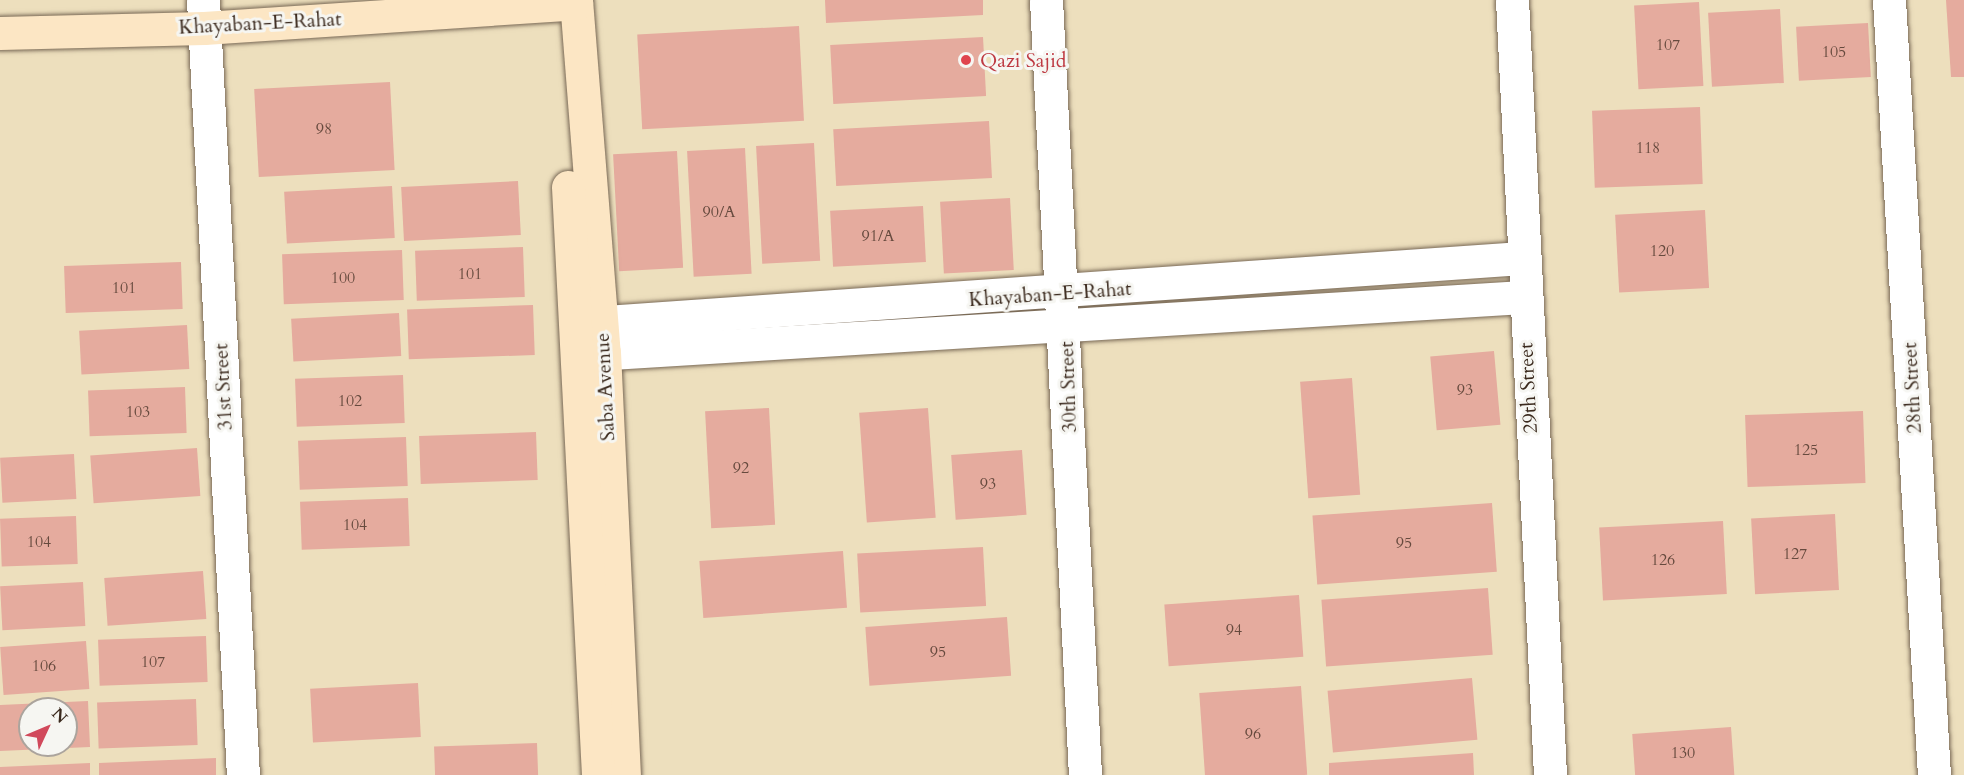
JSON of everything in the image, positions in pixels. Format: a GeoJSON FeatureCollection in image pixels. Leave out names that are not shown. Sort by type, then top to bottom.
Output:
{"type":"FeatureCollection","features":[{"type":"Feature","properties":{"kind":"main road","name":"Khayaban-E-Rahat"},"geometry":{"type":"LineString","coordinates":[[0,33],[203,14],[566,2]]}},
{"type":"Feature","properties":{"kind":"main road","name":"Saba Avenue"},"geometry":{"type":"LineString","coordinates":[[566,2],[624,775]]}},
{"type":"Feature","properties":{"kind":"main road","name":"Saba Avenue"},"geometry":{"type":"LineString","coordinates":[[590,338],[598,775]]}},
{"type":"Feature","properties":{"kind":"street","name":"30th Street"},"geometry":{"type":"LineString","coordinates":[[1046,0],[1065,326],[1085,775]]}},
{"type":"Feature","properties":{"kind":"street","name":"29th Street"},"geometry":{"type":"LineString","coordinates":[[1512,0],[1523,297],[1550,775]]}},
{"type":"Feature","properties":{"kind":"street","name":"28th Street"},"geometry":{"type":"LineString","coordinates":[[1889,0],[1934,775]]}},
{"type":"Feature","properties":{"kind":"street","name":"31st Street"},"geometry":{"type":"LineString","coordinates":[[203,14],[243,775]]}},
{"type":"Feature","properties":{"kind":"street","name":"Khayaban-E-Rahat"},"geometry":{"type":"LineString","coordinates":[[590,338],[1063,293],[1522,258]]}},
{"type":"Feature","properties":{"kind":"street","name":"Khayaban-E-Rahat"},"geometry":{"type":"LineString","coordinates":[[590,338],[1065,326],[1523,297]]}},
{"type":"Feature","properties":{"kind":"building"},"geometry":{"type":"Polygon","coordinates":[[[825,0],[983,0],[983,15],[826,23],[825,0]]]}},
{"type":"Feature","properties":{"kind":"building"},"geometry":{"type":"Polygon","coordinates":[[[1946,0],[1964,0],[1964,77],[1951,77],[1946,0]]]}},
{"type":"Feature","properties":{"kind":"building"},"geometry":{"type":"Polygon","coordinates":[[[1699,2],[1703,86],[1638,89],[1634,5],[1699,2]]]}},
{"type":"Feature","properties":{"kind":"building"},"geometry":{"type":"Polygon","coordinates":[[[1780,9],[1784,83],[1712,87],[1708,13],[1780,9]]]}},
{"type":"Feature","properties":{"kind":"building"},"geometry":{"type":"Polygon","coordinates":[[[1868,23],[1871,77],[1799,81],[1796,27],[1868,23]]]}},
{"type":"Feature","properties":{"kind":"building"},"geometry":{"type":"Polygon","coordinates":[[[799,26],[804,121],[642,129],[637,34],[799,26]]]}},
{"type":"Feature","properties":{"kind":"building"},"geometry":{"type":"Polygon","coordinates":[[[983,37],[986,96],[833,104],[830,45],[983,37]]]}},
{"type":"Feature","properties":{"kind":"building"},"geometry":{"type":"Polygon","coordinates":[[[390,82],[395,170],[259,177],[254,89],[390,82]]]}},
{"type":"Feature","properties":{"kind":"building"},"geometry":{"type":"Polygon","coordinates":[[[1700,107],[1703,184],[1595,188],[1592,111],[1700,107]]]}},
{"type":"Feature","properties":{"kind":"building"},"geometry":{"type":"Polygon","coordinates":[[[989,121],[992,178],[836,186],[833,129],[989,121]]]}},
{"type":"Feature","properties":{"kind":"building"},"geometry":{"type":"Polygon","coordinates":[[[814,143],[820,261],[762,264],[756,146],[814,143]]]}},
{"type":"Feature","properties":{"kind":"building"},"geometry":{"type":"Polygon","coordinates":[[[745,148],[752,274],[694,277],[687,151],[745,148]]]}},
{"type":"Feature","properties":{"kind":"building"},"geometry":{"type":"Polygon","coordinates":[[[677,151],[683,268],[619,271],[613,154],[677,151]]]}},
{"type":"Feature","properties":{"kind":"building"},"geometry":{"type":"Polygon","coordinates":[[[518,181],[521,235],[404,241],[401,187],[518,181]]]}},
{"type":"Feature","properties":{"kind":"building"},"geometry":{"type":"Polygon","coordinates":[[[392,186],[395,238],[287,244],[284,192],[392,186]]]}},
{"type":"Feature","properties":{"kind":"building"},"geometry":{"type":"Polygon","coordinates":[[[1010,198],[1014,270],[944,274],[940,202],[1010,198]]]}},
{"type":"Feature","properties":{"kind":"building"},"geometry":{"type":"Polygon","coordinates":[[[923,206],[926,262],[833,267],[830,211],[923,206]]]}},
{"type":"Feature","properties":{"kind":"building"},"geometry":{"type":"Polygon","coordinates":[[[1705,210],[1709,288],[1619,293],[1615,215],[1705,210]]]}},
{"type":"Feature","properties":{"kind":"building"},"geometry":{"type":"Polygon","coordinates":[[[523,247],[525,297],[417,301],[415,251],[523,247]]]}},
{"type":"Feature","properties":{"kind":"building"},"geometry":{"type":"Polygon","coordinates":[[[402,250],[404,300],[284,304],[282,254],[402,250]]]}},
{"type":"Feature","properties":{"kind":"building"},"geometry":{"type":"Polygon","coordinates":[[[181,262],[183,309],[66,313],[64,266],[181,262]]]}},
{"type":"Feature","properties":{"kind":"building"},"geometry":{"type":"Polygon","coordinates":[[[533,305],[535,355],[409,359],[407,309],[533,305]]]}},
{"type":"Feature","properties":{"kind":"building"},"geometry":{"type":"Polygon","coordinates":[[[399,313],[401,356],[293,362],[291,319],[399,313]]]}},
{"type":"Feature","properties":{"kind":"building"},"geometry":{"type":"Polygon","coordinates":[[[187,325],[189,369],[81,375],[79,331],[187,325]]]}},
{"type":"Feature","properties":{"kind":"building"},"geometry":{"type":"Polygon","coordinates":[[[1494,351],[1500,425],[1437,430],[1430,357],[1494,351]]]}},
{"type":"Feature","properties":{"kind":"building"},"geometry":{"type":"Polygon","coordinates":[[[403,375],[405,423],[297,427],[295,379],[403,375]]]}},
{"type":"Feature","properties":{"kind":"building"},"geometry":{"type":"Polygon","coordinates":[[[1352,378],[1360,495],[1308,498],[1300,382],[1352,378]]]}},
{"type":"Feature","properties":{"kind":"building"},"geometry":{"type":"Polygon","coordinates":[[[185,387],[187,433],[90,436],[88,390],[185,387]]]}},
{"type":"Feature","properties":{"kind":"building"},"geometry":{"type":"Polygon","coordinates":[[[769,408],[775,525],[711,528],[705,411],[769,408]]]}},
{"type":"Feature","properties":{"kind":"building"},"geometry":{"type":"Polygon","coordinates":[[[928,408],[936,518],[867,523],[859,413],[928,408]]]}},
{"type":"Feature","properties":{"kind":"building"},"geometry":{"type":"Polygon","coordinates":[[[1863,411],[1866,483],[1748,487],[1745,415],[1863,411]]]}},
{"type":"Feature","properties":{"kind":"building"},"geometry":{"type":"Polygon","coordinates":[[[536,432],[538,480],[421,484],[419,436],[536,432]]]}},
{"type":"Feature","properties":{"kind":"building"},"geometry":{"type":"Polygon","coordinates":[[[406,437],[408,486],[300,490],[298,441],[406,437]]]}},
{"type":"Feature","properties":{"kind":"building"},"geometry":{"type":"Polygon","coordinates":[[[197,448],[200,496],[94,503],[90,455],[197,448]]]}},
{"type":"Feature","properties":{"kind":"building"},"geometry":{"type":"Polygon","coordinates":[[[1022,450],[1027,515],[956,520],[951,455],[1022,450]]]}},
{"type":"Feature","properties":{"kind":"building"},"geometry":{"type":"Polygon","coordinates":[[[74,454],[76,499],[2,503],[0,458],[74,454]]]}},
{"type":"Feature","properties":{"kind":"building"},"geometry":{"type":"Polygon","coordinates":[[[408,498],[410,546],[302,550],[300,502],[408,498]]]}},
{"type":"Feature","properties":{"kind":"building"},"geometry":{"type":"Polygon","coordinates":[[[1492,503],[1497,572],[1317,584],[1312,516],[1492,503]]]}},
{"type":"Feature","properties":{"kind":"building"},"geometry":{"type":"Polygon","coordinates":[[[1835,514],[1839,590],[1755,594],[1751,518],[1835,514]]]}},
{"type":"Feature","properties":{"kind":"building"},"geometry":{"type":"Polygon","coordinates":[[[76,516],[78,564],[2,567],[0,519],[76,516]]]}},
{"type":"Feature","properties":{"kind":"building"},"geometry":{"type":"Polygon","coordinates":[[[1723,521],[1727,594],[1603,600],[1599,527],[1723,521]]]}},
{"type":"Feature","properties":{"kind":"building"},"geometry":{"type":"Polygon","coordinates":[[[983,547],[986,606],[860,613],[857,554],[983,547]]]}},
{"type":"Feature","properties":{"kind":"building"},"geometry":{"type":"Polygon","coordinates":[[[843,551],[847,608],[703,618],[699,561],[843,551]]]}},
{"type":"Feature","properties":{"kind":"building"},"geometry":{"type":"Polygon","coordinates":[[[203,571],[206,619],[108,626],[104,578],[203,571]]]}},
{"type":"Feature","properties":{"kind":"building"},"geometry":{"type":"Polygon","coordinates":[[[83,582],[85,626],[2,630],[0,586],[83,582]]]}},
{"type":"Feature","properties":{"kind":"building"},"geometry":{"type":"Polygon","coordinates":[[[1488,588],[1493,655],[1326,666],[1321,600],[1488,588]]]}},
{"type":"Feature","properties":{"kind":"building"},"geometry":{"type":"Polygon","coordinates":[[[1299,595],[1303,657],[1169,666],[1164,604],[1299,595]]]}},
{"type":"Feature","properties":{"kind":"building"},"geometry":{"type":"Polygon","coordinates":[[[1007,617],[1011,676],[869,686],[865,627],[1007,617]]]}},
{"type":"Feature","properties":{"kind":"building"},"geometry":{"type":"Polygon","coordinates":[[[206,636],[208,682],[100,686],[98,640],[206,636]]]}},
{"type":"Feature","properties":{"kind":"building"},"geometry":{"type":"Polygon","coordinates":[[[86,641],[89,689],[4,695],[0,647],[86,641]]]}},
{"type":"Feature","properties":{"kind":"building"},"geometry":{"type":"Polygon","coordinates":[[[1472,678],[1477,740],[1333,752],[1328,691],[1472,678]]]}},
{"type":"Feature","properties":{"kind":"building"},"geometry":{"type":"Polygon","coordinates":[[[418,683],[421,737],[313,743],[310,689],[418,683]]]}},
{"type":"Feature","properties":{"kind":"building"},"geometry":{"type":"Polygon","coordinates":[[[1301,686],[1307,775],[1205,775],[1199,693],[1301,686]]]}},
{"type":"Feature","properties":{"kind":"building"},"geometry":{"type":"Polygon","coordinates":[[[196,699],[198,745],[99,748],[97,702],[196,699]]]}},
{"type":"Feature","properties":{"kind":"building"},"geometry":{"type":"Polygon","coordinates":[[[78,701],[88,701],[90,747],[78,748],[78,701]]]}},
{"type":"Feature","properties":{"kind":"building"},"geometry":{"type":"Polygon","coordinates":[[[18,704],[18,750],[0,751],[0,705],[18,704]]]}},
{"type":"Feature","properties":{"kind":"building"},"geometry":{"type":"Polygon","coordinates":[[[1731,727],[1734,775],[1635,775],[1632,734],[1731,727]]]}},
{"type":"Feature","properties":{"kind":"building"},"geometry":{"type":"Polygon","coordinates":[[[537,743],[538,775],[435,775],[434,747],[537,743]]]}},
{"type":"Feature","properties":{"kind":"building"},"geometry":{"type":"Polygon","coordinates":[[[1473,753],[1474,775],[1329,775],[1329,763],[1473,753]]]}},
{"type":"Feature","properties":{"kind":"building"},"geometry":{"type":"Polygon","coordinates":[[[216,758],[216,775],[99,775],[99,763],[216,758]]]}},
{"type":"Feature","properties":{"kind":"building"},"geometry":{"type":"Polygon","coordinates":[[[90,763],[90,775],[0,775],[0,767],[90,763]]]}},
{"type":"Feature","properties":{"kind":"place","name":"Qazi Sajid"},"geometry":{"type":"Point","coordinates":[966,60]}}]}
